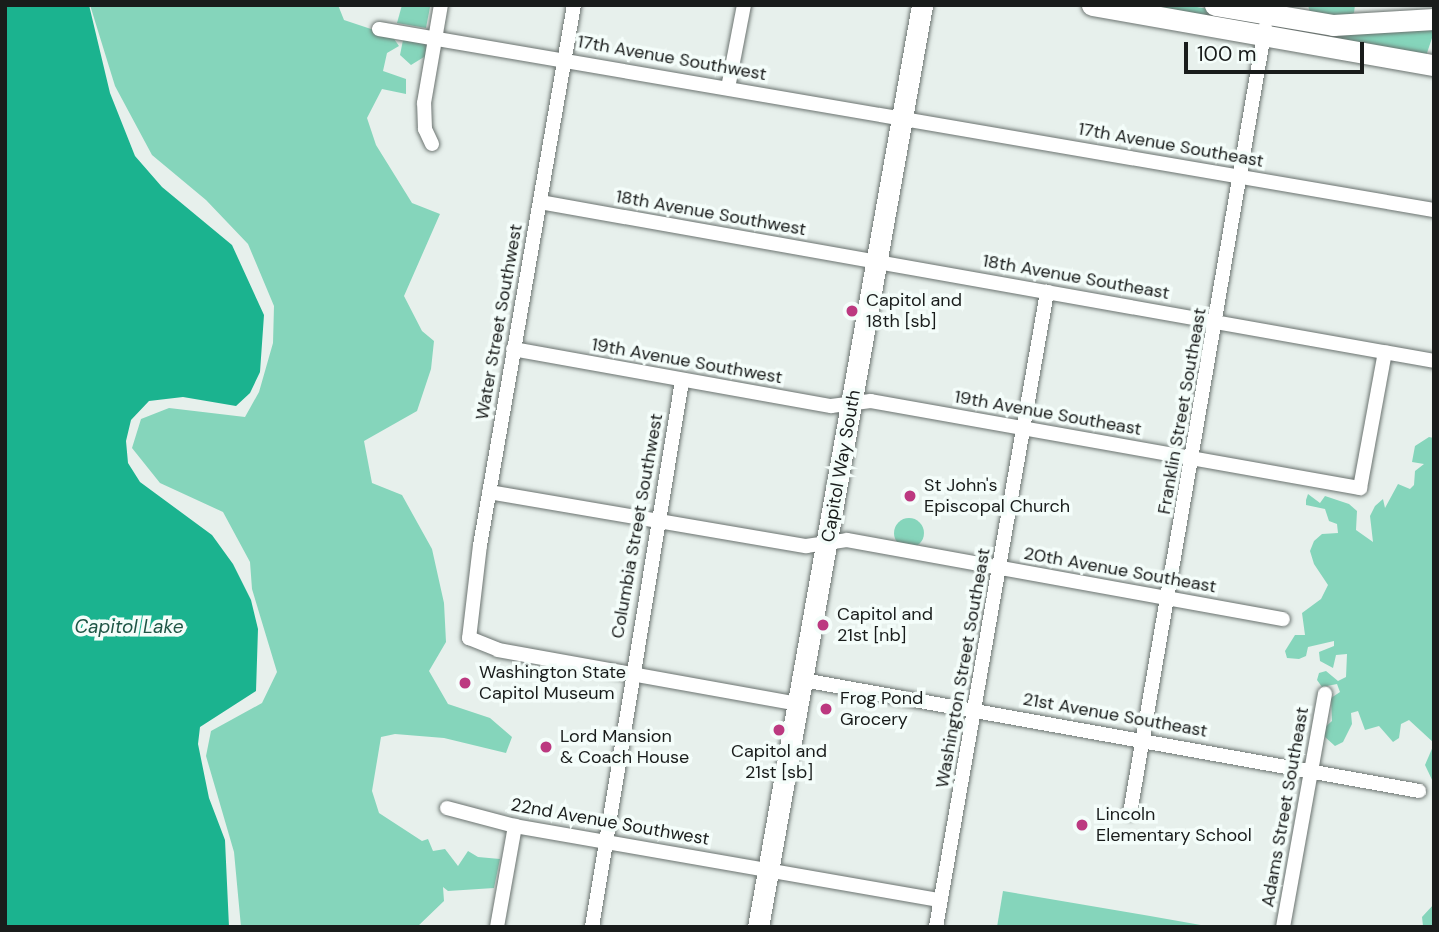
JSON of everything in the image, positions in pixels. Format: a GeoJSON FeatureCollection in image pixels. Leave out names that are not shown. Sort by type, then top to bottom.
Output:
{"type":"FeatureCollection","features":[{"type":"Feature","properties":{"kind":"main road","name":"Capitol Way South"},"geometry":{"type":"LineString","coordinates":[[758,927],[922,5]]}},
{"type":"Feature","properties":{"kind":"main road"},"geometry":{"type":"LineString","coordinates":[[1092,5],[1434,65]]}},
{"type":"Feature","properties":{"kind":"main road"},"geometry":{"type":"LineString","coordinates":[[1214,5],[1343,25],[1434,19]]}},
{"type":"Feature","properties":{"kind":"street"},"geometry":{"type":"LineString","coordinates":[[432,144],[425,129],[424,103],[441,5]]}},
{"type":"Feature","properties":{"kind":"street","name":"Water Street Southwest"},"geometry":{"type":"LineString","coordinates":[[574,5],[467,628],[475,643],[633,674]]}},
{"type":"Feature","properties":{"kind":"street"},"geometry":{"type":"LineString","coordinates":[[728,88],[744,5]]}},
{"type":"Feature","properties":{"kind":"street","name":"Franklin Street Southeast"},"geometry":{"type":"LineString","coordinates":[[1130,813],[1170,599],[1266,36],[1265,14]]}},
{"type":"Feature","properties":{"kind":"street"},"geometry":{"type":"LineString","coordinates":[[379,29],[435,38]]}},
{"type":"Feature","properties":{"kind":"street","name":"17th Avenue Southwest"},"geometry":{"type":"LineString","coordinates":[[435,38],[902,117]]}},
{"type":"Feature","properties":{"kind":"street","name":"17th Avenue Southeast"},"geometry":{"type":"LineString","coordinates":[[902,117],[1434,210]]}},
{"type":"Feature","properties":{"kind":"street","name":"18th Avenue Southwest"},"geometry":{"type":"LineString","coordinates":[[540,202],[876,261]]}},
{"type":"Feature","properties":{"kind":"street","name":"18th Avenue Southeast"},"geometry":{"type":"LineString","coordinates":[[876,261],[1434,361]]}},
{"type":"Feature","properties":{"kind":"street","name":"Washington Street Southeast"},"geometry":{"type":"LineString","coordinates":[[936,927],[1047,292]]}},
{"type":"Feature","properties":{"kind":"street","name":"19th Avenue Southwest"},"geometry":{"type":"LineString","coordinates":[[513,349],[837,407],[853,401]]}},
{"type":"Feature","properties":{"kind":"street","name":"19th Avenue Southeast"},"geometry":{"type":"LineString","coordinates":[[853,401],[1360,488],[1385,352]]}},
{"type":"Feature","properties":{"kind":"street","name":"Columbia Street Southwest"},"geometry":{"type":"LineString","coordinates":[[592,927],[682,381]]}},
{"type":"Feature","properties":{"kind":"street","name":"20th Avenue Southeast"},"geometry":{"type":"LineString","coordinates":[[489,492],[806,546],[847,540],[1283,619]]}},
{"type":"Feature","properties":{"kind":"street"},"geometry":{"type":"LineString","coordinates":[[633,674],[799,704]]}},
{"type":"Feature","properties":{"kind":"street","name":"21st Avenue Southeast"},"geometry":{"type":"LineString","coordinates":[[803,680],[1143,739],[1419,792]]}},
{"type":"Feature","properties":{"kind":"street","name":"Adams Street Southeast"},"geometry":{"type":"LineString","coordinates":[[1283,927],[1314,772],[1325,694]]}},
{"type":"Feature","properties":{"kind":"street","name":"22nd Avenue Southwest"},"geometry":{"type":"LineString","coordinates":[[447,808],[515,825],[940,900]]}},
{"type":"Feature","properties":{"kind":"street"},"geometry":{"type":"LineString","coordinates":[[498,927],[515,825]]}},
{"type":"Feature","properties":{"kind":"shaded area"},"geometry":{"type":"Polygon","coordinates":[[[90,5],[338,5],[344,20],[392,36],[399,46],[387,53],[383,71],[406,79],[406,94],[382,89],[367,118],[376,145],[412,203],[440,214],[404,296],[422,331],[434,341],[431,369],[417,411],[364,441],[372,483],[402,495],[432,549],[444,603],[446,642],[429,671],[448,704],[490,718],[512,737],[506,753],[444,738],[395,734],[381,737],[372,791],[379,813],[422,841],[428,839],[433,851],[445,849],[458,866],[468,851],[478,857],[500,859],[494,888],[448,891],[443,887],[444,901],[417,927],[241,927],[234,852],[206,756],[211,731],[262,703],[277,672],[252,589],[250,562],[223,512],[160,483],[132,448],[141,419],[169,408],[245,417],[259,392],[273,343],[274,306],[248,244],[206,200],[152,155],[115,86],[90,5]]]}},
{"type":"Feature","properties":{"kind":"shaded area"},"geometry":{"type":"Polygon","coordinates":[[[402,5],[430,7],[426,28],[397,23],[402,5]]]}},
{"type":"Feature","properties":{"kind":"shaded area"},"geometry":{"type":"Polygon","coordinates":[[[1118,5],[1185,5],[1239,14],[1237,26],[1118,5]]]}},
{"type":"Feature","properties":{"kind":"shaded area"},"geometry":{"type":"Polygon","coordinates":[[[1308,5],[1355,5],[1354,13],[1344,18],[1310,13],[1308,5]]]}},
{"type":"Feature","properties":{"kind":"shaded area"},"geometry":{"type":"Polygon","coordinates":[[[1285,23],[1430,28],[1434,32],[1426,56],[1283,33],[1285,23]]]}},
{"type":"Feature","properties":{"kind":"shaded area"},"geometry":{"type":"Polygon","coordinates":[[[403,40],[432,40],[425,63],[424,57],[411,65],[400,55],[403,40]]]}},
{"type":"Feature","properties":{"kind":"shaded area"},"geometry":{"type":"Polygon","coordinates":[[[1429,437],[1434,438],[1434,743],[1409,720],[1401,724],[1399,738],[1393,742],[1379,726],[1365,730],[1358,711],[1351,713],[1352,724],[1343,742],[1335,746],[1325,737],[1324,728],[1332,721],[1331,698],[1340,692],[1337,684],[1322,687],[1317,680],[1319,673],[1326,671],[1338,681],[1346,677],[1347,654],[1336,655],[1333,668],[1320,661],[1319,652],[1334,646],[1334,641],[1308,647],[1306,656],[1299,659],[1287,658],[1285,651],[1295,635],[1305,635],[1302,613],[1321,599],[1328,585],[1314,564],[1310,551],[1314,541],[1322,534],[1338,533],[1337,524],[1329,521],[1325,509],[1306,505],[1306,500],[1308,494],[1320,503],[1325,496],[1349,504],[1357,511],[1356,530],[1373,542],[1370,516],[1375,506],[1383,499],[1385,508],[1398,484],[1410,489],[1414,485],[1415,471],[1424,464],[1412,462],[1415,446],[1429,437]]]}},
{"type":"Feature","properties":{"kind":"shaded area"},"geometry":{"type":"Polygon","coordinates":[[[909,518],[915,519],[923,527],[923,539],[915,547],[909,548],[903,547],[895,539],[894,533],[895,527],[903,519],[909,518]]]}},
{"type":"Feature","properties":{"kind":"shaded area"},"geometry":{"type":"Polygon","coordinates":[[[1434,744],[1434,784],[1425,765],[1434,744]]]}},
{"type":"Feature","properties":{"kind":"shaded area"},"geometry":{"type":"Polygon","coordinates":[[[1003,891],[1150,916],[1212,927],[997,927],[1003,891]]]}},
{"type":"Feature","properties":{"kind":"shaded area"},"geometry":{"type":"Polygon","coordinates":[[[1434,904],[1434,927],[1401,927],[1423,926],[1422,917],[1434,904]]]}},
{"type":"Feature","properties":{"kind":"water","name":"Capitol Lake"},"geometry":{"type":"Polygon","coordinates":[[[5,5],[89,5],[110,93],[135,156],[162,187],[232,245],[264,315],[260,372],[250,393],[236,406],[183,397],[149,401],[131,420],[126,441],[128,463],[140,482],[212,535],[233,564],[251,600],[258,629],[256,691],[200,727],[198,744],[209,798],[225,840],[229,927],[5,927],[5,5]]]}},
{"type":"Feature","properties":{"kind":"place","name":"Capitol and 18th [sb]"},"geometry":{"type":"Point","coordinates":[852,311]}},
{"type":"Feature","properties":{"kind":"place","name":"St John's Episcopal Church"},"geometry":{"type":"Point","coordinates":[910,496]}},
{"type":"Feature","properties":{"kind":"place","name":"Capitol and 21st [nb]"},"geometry":{"type":"Point","coordinates":[823,625]}},
{"type":"Feature","properties":{"kind":"place","name":"Washington State Capitol Museum"},"geometry":{"type":"Point","coordinates":[465,683]}},
{"type":"Feature","properties":{"kind":"place","name":"Frog Pond Grocery"},"geometry":{"type":"Point","coordinates":[826,709]}},
{"type":"Feature","properties":{"kind":"place","name":"Capitol and 21st [sb]"},"geometry":{"type":"Point","coordinates":[779,730]}},
{"type":"Feature","properties":{"kind":"place","name":"Lord Mansion & Coach House"},"geometry":{"type":"Point","coordinates":[546,747]}},
{"type":"Feature","properties":{"kind":"place","name":"Lincoln Elementary School"},"geometry":{"type":"Point","coordinates":[1082,825]}}]}
